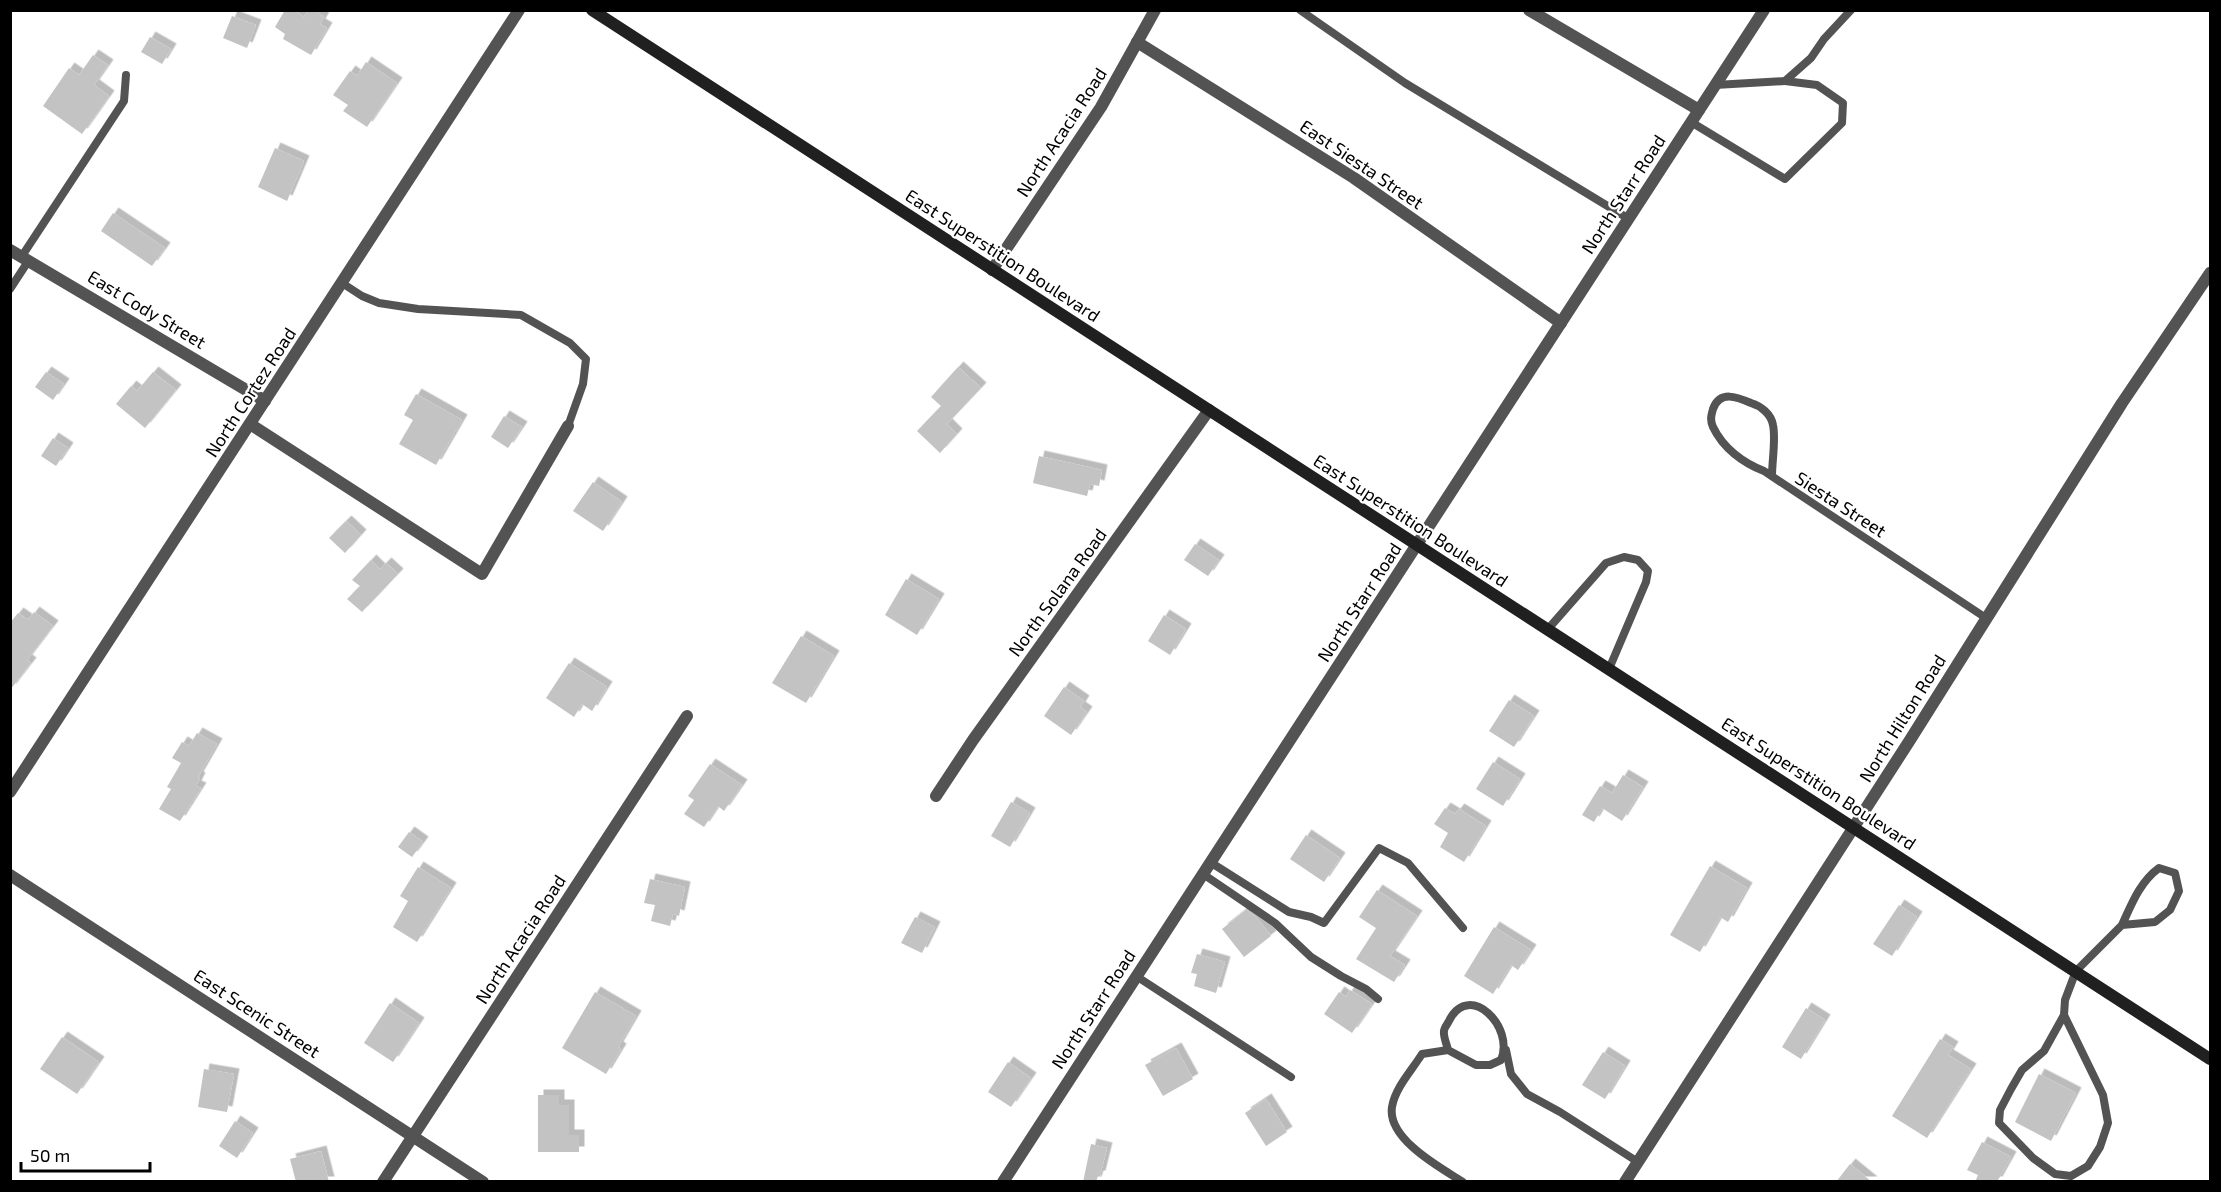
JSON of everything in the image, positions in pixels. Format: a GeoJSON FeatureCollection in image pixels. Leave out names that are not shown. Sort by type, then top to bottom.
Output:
{"type":"FeatureCollection","features":[{"type":"Feature","properties":{"kind":"main road","name":"East Superstition Boulevard"},"geometry":{"type":"LineString","coordinates":[[592,10],[2211,1059]]}},
{"type":"Feature","properties":{"kind":"street","name":"North Cortez Road"},"geometry":{"type":"LineString","coordinates":[[10,792],[519,10]]}},
{"type":"Feature","properties":{"kind":"street","name":"North Acacia Road"},"geometry":{"type":"LineString","coordinates":[[992,270],[1101,106],[1155,10]]}},
{"type":"Feature","properties":{"kind":"street"},"geometry":{"type":"LineString","coordinates":[[1529,10],[1699,110]]}},
{"type":"Feature","properties":{"kind":"street","name":"North Starr Road"},"geometry":{"type":"LineString","coordinates":[[1003,1182],[1764,10]]}},
{"type":"Feature","properties":{"kind":"street","name":"East Siesta Street"},"geometry":{"type":"LineString","coordinates":[[1137,42],[1354,178],[1561,324]]}},
{"type":"Feature","properties":{"kind":"street","name":"East Cody Street"},"geometry":{"type":"LineString","coordinates":[[21,255],[265,401]]}},
{"type":"Feature","properties":{"kind":"street","name":"North Hilton Road"},"geometry":{"type":"LineString","coordinates":[[1625,1182],[1854,827],[2122,403],[2211,273]]}},
{"type":"Feature","properties":{"kind":"street","name":"North Solana Road"},"geometry":{"type":"LineString","coordinates":[[936,796],[973,740],[1209,410]]}},
{"type":"Feature","properties":{"kind":"street"},"geometry":{"type":"LineString","coordinates":[[250,424],[482,574],[568,426]]}},
{"type":"Feature","properties":{"kind":"street","name":"North Acacia Road"},"geometry":{"type":"LineString","coordinates":[[383,1182],[687,716]]}},
{"type":"Feature","properties":{"kind":"street","name":"East Scenic Street"},"geometry":{"type":"LineString","coordinates":[[10,875],[483,1182]]}},
{"type":"Feature","properties":{"kind":"lane"},"geometry":{"type":"LineString","coordinates":[[1300,10],[1405,83],[1629,219]]}},
{"type":"Feature","properties":{"kind":"lane"},"geometry":{"type":"LineString","coordinates":[[1785,81],[1811,58],[1824,39],[1851,10]]}},
{"type":"Feature","properties":{"kind":"lane"},"geometry":{"type":"LineString","coordinates":[[10,289],[21,255],[124,101],[126,75]]}},
{"type":"Feature","properties":{"kind":"lane"},"geometry":{"type":"LineString","coordinates":[[1691,122],[1785,179],[1842,123],[1843,103],[1817,85],[1785,81],[1715,85]]}},
{"type":"Feature","properties":{"kind":"lane"},"geometry":{"type":"LineString","coordinates":[[342,283],[362,296],[379,303],[418,309],[521,315],[570,343],[586,359],[583,384],[568,426]]}},
{"type":"Feature","properties":{"kind":"lane","name":"Siesta Street"},"geometry":{"type":"LineString","coordinates":[[1772,476],[1773,425],[1769,416],[1760,406],[1739,397],[1720,398],[1715,403],[1710,417],[1713,427],[1728,447],[1747,465],[1772,476],[1986,618]]}},
{"type":"Feature","properties":{"kind":"lane"},"geometry":{"type":"LineString","coordinates":[[1548,629],[1606,563],[1624,557],[1638,560],[1648,571],[1646,582],[1609,669]]}},
{"type":"Feature","properties":{"kind":"lane"},"geometry":{"type":"LineString","coordinates":[[1210,862],[1289,912],[1311,917],[1324,923],[1379,848],[1408,863],[1463,928]]}},
{"type":"Feature","properties":{"kind":"lane"},"geometry":{"type":"LineString","coordinates":[[2064,1015],[2103,1095],[2108,1123],[2100,1147],[2088,1166],[2071,1176],[2055,1174],[2033,1158],[1999,1123],[2001,1110],[2022,1070],[2044,1051],[2064,1015],[2065,1000],[2076,971],[2122,925],[2136,893],[2148,876],[2159,868],[2175,873],[2179,891],[2170,910],[2155,922],[2122,925]]}},
{"type":"Feature","properties":{"kind":"lane"},"geometry":{"type":"LineString","coordinates":[[1203,874],[1275,923],[1311,957],[1366,989],[1378,999]]}},
{"type":"Feature","properties":{"kind":"lane"},"geometry":{"type":"LineString","coordinates":[[1136,976],[1159,988],[1291,1077]]}},
{"type":"Feature","properties":{"kind":"lane"},"geometry":{"type":"LineString","coordinates":[[1448,1050],[1444,1031],[1452,1015],[1462,1006],[1472,1005],[1483,1009],[1495,1018],[1500,1028],[1511,1074],[1527,1094],[1560,1112],[1638,1162]]}},
{"type":"Feature","properties":{"kind":"lane"},"geometry":{"type":"LineString","coordinates":[[1463,1182],[1407,1142],[1393,1122],[1391,1109],[1395,1096],[1422,1054],[1448,1050],[1476,1065],[1490,1065],[1501,1060],[1506,1050]]}},
{"type":"Feature","properties":{"kind":"building"},"geometry":{"type":"Polygon","coordinates":[[[285,10],[293,10],[304,17],[308,10],[314,10],[324,17],[320,24],[327,28],[311,55],[283,39],[285,34],[275,27],[285,10]]]}},
{"type":"Feature","properties":{"kind":"building"},"geometry":{"type":"Polygon","coordinates":[[[232,16],[256,25],[247,48],[223,38],[232,16]]]}},
{"type":"Feature","properties":{"kind":"building"},"geometry":{"type":"Polygon","coordinates":[[[150,37],[171,49],[162,64],[141,52],[150,37]]]}},
{"type":"Feature","properties":{"kind":"building"},"geometry":{"type":"Polygon","coordinates":[[[93,55],[108,65],[94,85],[109,96],[82,134],[43,106],[69,68],[79,75],[93,55]]]}},
{"type":"Feature","properties":{"kind":"building"},"geometry":{"type":"Polygon","coordinates":[[[366,62],[397,83],[367,127],[343,111],[348,105],[333,95],[350,71],[357,76],[366,62]]]}},
{"type":"Feature","properties":{"kind":"building"},"geometry":{"type":"Polygon","coordinates":[[[275,148],[304,161],[287,201],[258,187],[275,148]]]}},
{"type":"Feature","properties":{"kind":"building"},"geometry":{"type":"Polygon","coordinates":[[[113,213],[165,248],[152,266],[101,231],[113,213]]]}},
{"type":"Feature","properties":{"kind":"building"},"geometry":{"type":"Polygon","coordinates":[[[958,367],[981,388],[947,424],[957,434],[940,453],[917,431],[941,406],[931,397],[958,367]]]}},
{"type":"Feature","properties":{"kind":"building"},"geometry":{"type":"Polygon","coordinates":[[[46,372],[64,384],[53,400],[35,387],[46,372]]]}},
{"type":"Feature","properties":{"kind":"building"},"geometry":{"type":"Polygon","coordinates":[[[153,372],[176,390],[145,428],[116,404],[131,386],[137,391],[153,372]]]}},
{"type":"Feature","properties":{"kind":"building"},"geometry":{"type":"Polygon","coordinates":[[[416,394],[462,420],[436,465],[399,444],[413,420],[404,415],[416,394]]]}},
{"type":"Feature","properties":{"kind":"building"},"geometry":{"type":"Polygon","coordinates":[[[504,416],[522,427],[508,448],[491,437],[504,416]]]}},
{"type":"Feature","properties":{"kind":"building"},"geometry":{"type":"Polygon","coordinates":[[[53,438],[68,448],[56,466],[41,456],[53,438]]]}},
{"type":"Feature","properties":{"kind":"building"},"geometry":{"type":"Polygon","coordinates":[[[1039,456],[1102,470],[1099,486],[1090,484],[1087,496],[1033,483],[1039,456]]]}},
{"type":"Feature","properties":{"kind":"building"},"geometry":{"type":"Polygon","coordinates":[[[593,482],[622,502],[603,531],[573,511],[593,482]]]}},
{"type":"Feature","properties":{"kind":"building"},"geometry":{"type":"Polygon","coordinates":[[[346,521],[361,535],[345,553],[329,538],[346,521]]]}},
{"type":"Feature","properties":{"kind":"building"},"geometry":{"type":"Polygon","coordinates":[[[1195,544],[1219,560],[1208,576],[1184,560],[1195,544]]]}},
{"type":"Feature","properties":{"kind":"building"},"geometry":{"type":"Polygon","coordinates":[[[371,560],[380,569],[386,563],[398,574],[362,612],[347,599],[360,586],[352,580],[371,560]]]}},
{"type":"Feature","properties":{"kind":"building"},"geometry":{"type":"Polygon","coordinates":[[[906,579],[939,599],[917,635],[885,615],[906,579]]]}},
{"type":"Feature","properties":{"kind":"building"},"geometry":{"type":"Polygon","coordinates":[[[34,612],[53,626],[27,660],[31,663],[10,690],[10,623],[18,613],[28,620],[34,612]]]}},
{"type":"Feature","properties":{"kind":"building"},"geometry":{"type":"Polygon","coordinates":[[[1164,615],[1186,629],[1170,655],[1148,641],[1164,615]]]}},
{"type":"Feature","properties":{"kind":"building"},"geometry":{"type":"Polygon","coordinates":[[[801,636],[834,656],[806,703],[772,683],[801,636]]]}},
{"type":"Feature","properties":{"kind":"building"},"geometry":{"type":"Polygon","coordinates":[[[569,663],[607,687],[592,711],[582,704],[574,717],[546,698],[569,663]]]}},
{"type":"Feature","properties":{"kind":"building"},"geometry":{"type":"Polygon","coordinates":[[[1064,687],[1084,701],[1080,707],[1087,712],[1071,735],[1044,716],[1064,687]]]}},
{"type":"Feature","properties":{"kind":"building"},"geometry":{"type":"Polygon","coordinates":[[[1509,700],[1534,716],[1514,747],[1489,731],[1509,700]]]}},
{"type":"Feature","properties":{"kind":"building"},"geometry":{"type":"Polygon","coordinates":[[[197,733],[217,744],[198,777],[200,778],[196,786],[201,788],[180,821],[159,809],[171,789],[167,787],[181,763],[172,758],[182,742],[189,746],[197,733]]]}},
{"type":"Feature","properties":{"kind":"building"},"geometry":{"type":"Polygon","coordinates":[[[1493,762],[1520,779],[1503,806],[1476,789],[1493,762]]]}},
{"type":"Feature","properties":{"kind":"building"},"geometry":{"type":"Polygon","coordinates":[[[710,764],[742,785],[724,811],[718,806],[704,827],[684,814],[694,800],[688,796],[710,764]]]}},
{"type":"Feature","properties":{"kind":"building"},"geometry":{"type":"Polygon","coordinates":[[[1623,775],[1643,787],[1622,821],[1602,808],[1594,822],[1582,815],[1600,786],[1612,793],[1623,775]]]}},
{"type":"Feature","properties":{"kind":"building"},"geometry":{"type":"Polygon","coordinates":[[[1011,802],[1030,813],[1010,847],[991,836],[1011,802]]]}},
{"type":"Feature","properties":{"kind":"building"},"geometry":{"type":"Polygon","coordinates":[[[1445,808],[1455,814],[1459,809],[1486,826],[1464,862],[1440,847],[1448,833],[1434,824],[1445,808]]]}},
{"type":"Feature","properties":{"kind":"building"},"geometry":{"type":"Polygon","coordinates":[[[409,832],[423,842],[412,857],[398,847],[409,832]]]}},
{"type":"Feature","properties":{"kind":"building"},"geometry":{"type":"Polygon","coordinates":[[[1306,835],[1340,858],[1324,882],[1290,859],[1306,835]]]}},
{"type":"Feature","properties":{"kind":"building"},"geometry":{"type":"Polygon","coordinates":[[[1710,866],[1747,888],[1728,922],[1720,917],[1700,952],[1670,935],[1710,866]]]}},
{"type":"Feature","properties":{"kind":"building"},"geometry":{"type":"Polygon","coordinates":[[[418,867],[451,888],[417,942],[393,927],[408,901],[400,896],[418,867]]]}},
{"type":"Feature","properties":{"kind":"building"},"geometry":{"type":"Polygon","coordinates":[[[650,879],[685,887],[679,916],[673,914],[670,926],[651,921],[655,905],[644,903],[650,879]]]}},
{"type":"Feature","properties":{"kind":"building"},"geometry":{"type":"Polygon","coordinates":[[[1377,890],[1417,916],[1390,956],[1405,965],[1394,982],[1356,959],[1376,928],[1359,917],[1377,890]]]}},
{"type":"Feature","properties":{"kind":"building"},"geometry":{"type":"Polygon","coordinates":[[[1899,905],[1917,917],[1892,956],[1873,944],[1899,905]]]}},
{"type":"Feature","properties":{"kind":"building"},"geometry":{"type":"Polygon","coordinates":[[[1246,910],[1256,917],[1271,936],[1244,957],[1222,929],[1246,910]]]}},
{"type":"Feature","properties":{"kind":"building"},"geometry":{"type":"Polygon","coordinates":[[[915,917],[935,927],[922,953],[901,943],[915,917]]]}},
{"type":"Feature","properties":{"kind":"building"},"geometry":{"type":"Polygon","coordinates":[[[1494,927],[1531,950],[1518,970],[1511,965],[1493,994],[1464,976],[1494,927]]]}},
{"type":"Feature","properties":{"kind":"building"},"geometry":{"type":"Polygon","coordinates":[[[1197,954],[1225,962],[1216,993],[1194,986],[1197,974],[1191,973],[1197,954]]]}},
{"type":"Feature","properties":{"kind":"building"},"geometry":{"type":"Polygon","coordinates":[[[1350,990],[1372,1004],[1352,1033],[1324,1014],[1339,992],[1346,997],[1350,990]]]}},
{"type":"Feature","properties":{"kind":"building"},"geometry":{"type":"Polygon","coordinates":[[[595,992],[636,1016],[618,1047],[621,1049],[606,1074],[562,1048],[595,992]]]}},
{"type":"Feature","properties":{"kind":"building"},"geometry":{"type":"Polygon","coordinates":[[[390,1003],[419,1023],[393,1062],[364,1043],[390,1003]]]}},
{"type":"Feature","properties":{"kind":"building"},"geometry":{"type":"Polygon","coordinates":[[[1806,1008],[1825,1020],[1801,1059],[1782,1047],[1806,1008]]]}},
{"type":"Feature","properties":{"kind":"building"},"geometry":{"type":"Polygon","coordinates":[[[62,1037],[99,1062],[77,1094],[40,1069],[62,1037]]]}},
{"type":"Feature","properties":{"kind":"building"},"geometry":{"type":"Polygon","coordinates":[[[1940,1039],[1953,1047],[1948,1055],[1971,1069],[1927,1138],[1892,1116],[1940,1039]]]}},
{"type":"Feature","properties":{"kind":"building"},"geometry":{"type":"Polygon","coordinates":[[[1176,1048],[1193,1079],[1163,1096],[1145,1065],[1176,1048]]]}},
{"type":"Feature","properties":{"kind":"building"},"geometry":{"type":"Polygon","coordinates":[[[1603,1052],[1625,1066],[1605,1099],[1582,1085],[1603,1052]]]}},
{"type":"Feature","properties":{"kind":"building"},"geometry":{"type":"Polygon","coordinates":[[[1008,1062],[1031,1078],[1011,1107],[988,1092],[1008,1062]]]}},
{"type":"Feature","properties":{"kind":"building"},"geometry":{"type":"Polygon","coordinates":[[[204,1069],[234,1074],[227,1112],[198,1107],[204,1069]]]}},
{"type":"Feature","properties":{"kind":"building"},"geometry":{"type":"Polygon","coordinates":[[[2039,1074],[2076,1093],[2051,1141],[2015,1122],[2039,1074]]]}},
{"type":"Feature","properties":{"kind":"building"},"geometry":{"type":"Polygon","coordinates":[[[538,1095],[559,1095],[559,1105],[569,1105],[569,1135],[579,1135],[579,1152],[538,1152],[538,1095]]]}},
{"type":"Feature","properties":{"kind":"building"},"geometry":{"type":"Polygon","coordinates":[[[1266,1099],[1287,1132],[1266,1146],[1245,1113],[1266,1099]]]}},
{"type":"Feature","properties":{"kind":"building"},"geometry":{"type":"Polygon","coordinates":[[[235,1121],[253,1133],[237,1158],[219,1146],[235,1121]]]}},
{"type":"Feature","properties":{"kind":"building"},"geometry":{"type":"Polygon","coordinates":[[[1982,1142],[2011,1157],[1997,1182],[1975,1182],[1978,1175],[1967,1170],[1982,1142]]]}},
{"type":"Feature","properties":{"kind":"building"},"geometry":{"type":"Polygon","coordinates":[[[1091,1144],[1107,1148],[1100,1176],[1096,1182],[1083,1182],[1091,1144]]]}},
{"type":"Feature","properties":{"kind":"building"},"geometry":{"type":"Polygon","coordinates":[[[321,1151],[329,1182],[296,1182],[290,1159],[321,1151]]]}},
{"type":"Feature","properties":{"kind":"building"},"geometry":{"type":"Polygon","coordinates":[[[1850,1164],[1872,1182],[1836,1182],[1850,1164]]]}}]}
